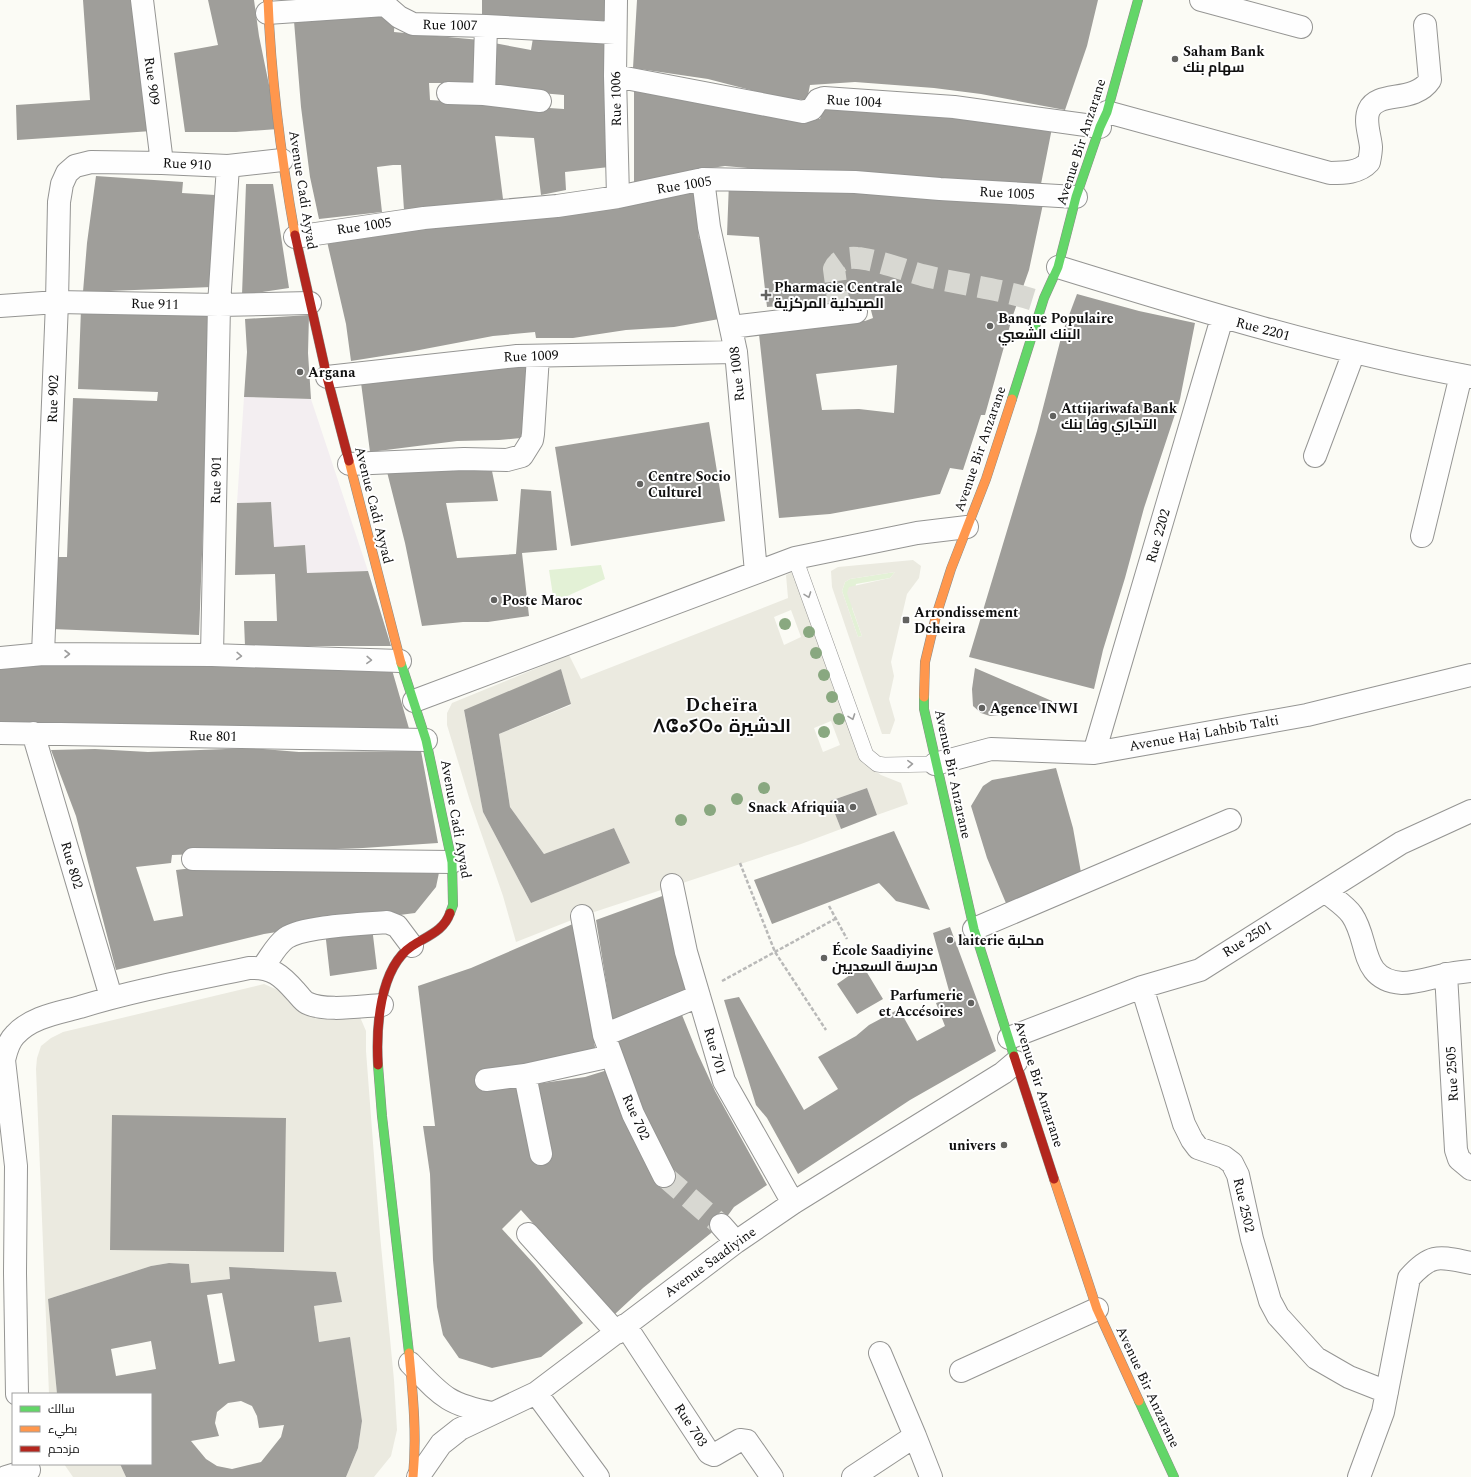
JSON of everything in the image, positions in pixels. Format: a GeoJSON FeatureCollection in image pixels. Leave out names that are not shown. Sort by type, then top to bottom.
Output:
{"type":"FeatureCollection","features":[{"type":"Feature","properties":{"kind":"street","name":"Rue 909"},"geometry":{"type":"LineString","coordinates":[[142,0],[162,162]]}},
{"type":"Feature","properties":{"kind":"street","name":"Rue 1006"},"geometry":{"type":"LineString","coordinates":[[616,0],[615,76],[618,197]]}},
{"type":"Feature","properties":{"kind":"street","name":"Avenue Bir Anzarane"},"geometry":{"type":"LineString","coordinates":[[1138,0],[1103,119],[1076,197],[1058,267],[1044,298],[986,479],[967,527],[936,616],[925,662],[924,708],[935,764],[974,930],[1016,1062],[1097,1309],[1174,1477]]}},
{"type":"Feature","properties":{"kind":"street"},"geometry":{"type":"LineString","coordinates":[[1201,0],[1301,28]]}},
{"type":"Feature","properties":{"kind":"street","name":"Rue 1007"},"geometry":{"type":"LineString","coordinates":[[267,6],[385,5],[399,17],[412,24],[486,26],[615,33]]}},
{"type":"Feature","properties":{"kind":"street","name":"Avenue Cadi Ayyad"},"geometry":{"type":"LineString","coordinates":[[267,6],[270,58],[282,160],[295,236],[327,377],[400,661],[426,740],[452,862],[453,905],[448,920],[433,935],[412,946],[401,956],[383,996]]}},
{"type":"Feature","properties":{"kind":"street","name":"Rue 1004"},"geometry":{"type":"LineString","coordinates":[[615,76],[803,112],[812,109],[818,100],[824,98],[1103,119],[1330,173],[1345,173],[1365,167],[1369,162],[1371,148],[1368,121],[1369,111],[1374,103],[1382,99],[1413,94],[1421,90],[1430,80],[1425,25]]}},
{"type":"Feature","properties":{"kind":"street"},"geometry":{"type":"LineString","coordinates":[[484,94],[486,26]]}},
{"type":"Feature","properties":{"kind":"street"},"geometry":{"type":"LineString","coordinates":[[448,93],[484,94],[540,101]]}},
{"type":"Feature","properties":{"kind":"street","name":"Rue 910"},"geometry":{"type":"LineString","coordinates":[[91,162],[162,162],[228,166],[282,160]]}},
{"type":"Feature","properties":{"kind":"street","name":"Rue 902"},"geometry":{"type":"LineString","coordinates":[[43,654],[57,302],[59,202],[62,184],[68,173],[74,166],[91,162]]}},
{"type":"Feature","properties":{"kind":"street","name":"Rue 901"},"geometry":{"type":"LineString","coordinates":[[212,655],[219,305],[228,166]]}},
{"type":"Feature","properties":{"kind":"street","name":"Rue 1005"},"geometry":{"type":"LineString","coordinates":[[295,236],[424,218],[557,206],[618,197],[703,179],[855,182],[940,189],[1076,197]]}},
{"type":"Feature","properties":{"kind":"street","name":"Rue 1008"},"geometry":{"type":"LineString","coordinates":[[703,179],[709,227],[736,352],[756,572]]}},
{"type":"Feature","properties":{"kind":"street","name":"Rue 2201"},"geometry":{"type":"LineString","coordinates":[[1058,267],[1222,318],[1354,352],[1466,376]]}},
{"type":"Feature","properties":{"kind":"street","name":"Rue 911"},"geometry":{"type":"LineString","coordinates":[[0,306],[57,302],[219,305],[310,303]]}},
{"type":"Feature","properties":{"kind":"street"},"geometry":{"type":"LineString","coordinates":[[731,327],[856,312]]}},
{"type":"Feature","properties":{"kind":"street","name":"Rue 2202"},"geometry":{"type":"LineString","coordinates":[[1094,753],[1222,318]]}},
{"type":"Feature","properties":{"kind":"street","name":"Rue 1009"},"geometry":{"type":"LineString","coordinates":[[327,377],[490,358],[736,352]]}},
{"type":"Feature","properties":{"kind":"street"},"geometry":{"type":"LineString","coordinates":[[1315,456],[1354,352]]}},
{"type":"Feature","properties":{"kind":"street"},"geometry":{"type":"LineString","coordinates":[[349,464],[464,459],[507,460],[522,456],[532,440],[533,434],[538,356]]}},
{"type":"Feature","properties":{"kind":"street"},"geometry":{"type":"LineString","coordinates":[[1422,536],[1466,376]]}},
{"type":"Feature","properties":{"kind":"street"},"geometry":{"type":"LineString","coordinates":[[414,701],[795,558],[917,533],[967,527]]}},
{"type":"Feature","properties":{"kind":"street"},"geometry":{"type":"LineString","coordinates":[[0,658],[43,654],[212,655],[400,661]]}},
{"type":"Feature","properties":{"kind":"street","name":"Avenue Haj Lahbib Talti"},"geometry":{"type":"LineString","coordinates":[[935,764],[991,749],[1094,753],[1307,715],[1471,675]]}},
{"type":"Feature","properties":{"kind":"street","name":"Rue 801"},"geometry":{"type":"LineString","coordinates":[[0,733],[426,740]]}},
{"type":"Feature","properties":{"kind":"street","name":"Rue 802"},"geometry":{"type":"LineString","coordinates":[[33,733],[111,997]]}},
{"type":"Feature","properties":{"kind":"street","name":"Rue 2501"},"geometry":{"type":"LineString","coordinates":[[1009,1038],[1142,987],[1200,970],[1401,842],[1471,811]]}},
{"type":"Feature","properties":{"kind":"street"},"geometry":{"type":"LineString","coordinates":[[974,930],[1230,820]]}},
{"type":"Feature","properties":{"kind":"street"},"geometry":{"type":"LineString","coordinates":[[193,859],[452,862]]}},
{"type":"Feature","properties":{"kind":"street","name":"Rue 701"},"geometry":{"type":"LineString","coordinates":[[672,885],[686,952],[724,1081],[793,1203]]}},
{"type":"Feature","properties":{"kind":"street"},"geometry":{"type":"LineString","coordinates":[[1325,891],[1352,914],[1360,929],[1367,957],[1373,971],[1381,977],[1401,983],[1414,982],[1446,974],[1471,971]]}},
{"type":"Feature","properties":{"kind":"street","name":"Rue 702"},"geometry":{"type":"LineString","coordinates":[[582,916],[604,1035],[633,1114],[664,1176]]}},
{"type":"Feature","properties":{"kind":"street"},"geometry":{"type":"LineString","coordinates":[[263,967],[285,938],[293,934],[312,930],[387,922],[397,926],[412,946]]}},
{"type":"Feature","properties":{"kind":"street"},"geometry":{"type":"LineString","coordinates":[[11,1384],[8,1192],[14,1142],[2,1052],[14,1036],[48,1015],[111,997],[249,968],[263,967],[274,972],[285,980],[306,1003],[333,1007],[383,996],[377,1048],[382,1116],[415,1420],[413,1477]]}},
{"type":"Feature","properties":{"kind":"street","name":"Rue 2505"},"geometry":{"type":"LineString","coordinates":[[1446,974],[1456,1150],[1460,1159],[1471,1169]]}},
{"type":"Feature","properties":{"kind":"street","name":"Rue 2502"},"geometry":{"type":"LineString","coordinates":[[1142,987],[1184,1124],[1192,1140],[1198,1148],[1214,1152],[1232,1163],[1238,1175],[1252,1239],[1270,1301],[1278,1316],[1316,1358],[1349,1377],[1387,1392]]}},
{"type":"Feature","properties":{"kind":"street"},"geometry":{"type":"LineString","coordinates":[[604,1035],[699,996]]}},
{"type":"Feature","properties":{"kind":"street"},"geometry":{"type":"LineString","coordinates":[[486,1080],[525,1075],[611,1056]]}},
{"type":"Feature","properties":{"kind":"street","name":"Avenue Saadiyine"},"geometry":{"type":"LineString","coordinates":[[418,1477],[442,1444],[460,1429],[536,1392],[736,1242],[793,1203],[1003,1073],[1016,1062]]}},
{"type":"Feature","properties":{"kind":"street"},"geometry":{"type":"LineString","coordinates":[[525,1075],[541,1154]]}},
{"type":"Feature","properties":{"kind":"street"},"geometry":{"type":"LineString","coordinates":[[721,1225],[736,1242]]}},
{"type":"Feature","properties":{"kind":"street"},"geometry":{"type":"LineString","coordinates":[[528,1234],[621,1329]]}},
{"type":"Feature","properties":{"kind":"street"},"geometry":{"type":"LineString","coordinates":[[1360,1477],[1383,1412],[1409,1278],[1419,1267],[1429,1260],[1443,1257],[1471,1263]]}},
{"type":"Feature","properties":{"kind":"street"},"geometry":{"type":"LineString","coordinates":[[961,1370],[1097,1309]]}},
{"type":"Feature","properties":{"kind":"street","name":"Rue 703"},"geometry":{"type":"LineString","coordinates":[[621,1329],[709,1453],[717,1454],[740,1440],[743,1440],[751,1445],[772,1477]]}},
{"type":"Feature","properties":{"kind":"street"},"geometry":{"type":"LineString","coordinates":[[880,1353],[915,1436],[930,1477]]}},
{"type":"Feature","properties":{"kind":"street"},"geometry":{"type":"LineString","coordinates":[[410,1363],[441,1395],[451,1402],[492,1413]]}},
{"type":"Feature","properties":{"kind":"street"},"geometry":{"type":"LineString","coordinates":[[536,1392],[598,1477]]}},
{"type":"Feature","properties":{"kind":"street"},"geometry":{"type":"LineString","coordinates":[[853,1477],[915,1436]]}},
{"type":"Feature","properties":{"kind":"street"},"geometry":{"type":"LineString","coordinates":[[6,1477],[29,1470]]}},
{"type":"Feature","properties":{"kind":"lane"},"geometry":{"type":"LineString","coordinates":[[795,558],[866,755],[877,764],[884,765],[935,764]]}},
{"type":"Feature","properties":{"kind":"path"},"geometry":{"type":"LineString","coordinates":[[740,863],[775,952],[826,1030]]}},
{"type":"Feature","properties":{"kind":"path"},"geometry":{"type":"LineString","coordinates":[[829,906],[847,939]]}},
{"type":"Feature","properties":{"kind":"path"},"geometry":{"type":"LineString","coordinates":[[717,984],[835,919]]}},
{"type":"Feature","properties":{"kind":"shaded area"},"geometry":{"type":"Polygon","coordinates":[[[244,397],[311,399],[368,571],[307,573],[304,545],[274,547],[271,502],[237,503],[244,397]]]}},
{"type":"Feature","properties":{"kind":"shaded area"},"geometry":{"type":"Polygon","coordinates":[[[913,560],[921,566],[919,578],[907,594],[891,662],[894,676],[889,699],[895,720],[890,734],[882,734],[832,587],[831,571],[838,567],[913,560]],[[895,572],[850,579],[845,582],[842,591],[858,637],[862,636],[847,593],[849,587],[890,578],[895,572]]]}},
{"type":"Feature","properties":{"kind":"shaded area"},"geometry":{"type":"Polygon","coordinates":[[[793,572],[862,762],[881,775],[901,783],[908,804],[877,815],[867,788],[830,801],[841,829],[801,844],[582,916],[516,942],[503,896],[470,801],[447,725],[447,713],[452,703],[569,655],[581,679],[788,598],[786,575],[793,572]],[[791,610],[774,617],[784,645],[801,637],[791,610]],[[561,669],[464,711],[483,812],[531,903],[630,863],[614,828],[544,854],[510,807],[499,734],[571,705],[561,669]],[[831,721],[814,728],[823,752],[840,745],[831,721]]]}},
{"type":"Feature","properties":{"kind":"shaded area"},"geometry":{"type":"Polygon","coordinates":[[[264,984],[287,994],[360,1017],[366,1031],[366,1051],[380,1235],[394,1380],[397,1430],[391,1456],[374,1477],[346,1477],[358,1448],[362,1421],[350,1337],[319,1342],[314,1306],[342,1302],[336,1272],[229,1267],[230,1279],[191,1283],[189,1264],[169,1263],[151,1266],[48,1299],[57,1393],[49,1393],[36,1069],[37,1058],[41,1046],[51,1038],[63,1032],[264,984]],[[286,1118],[110,1249],[283,1252],[286,1118]]]}},
{"type":"Feature","properties":{"kind":"shaded area"},"geometry":{"type":"Polygon","coordinates":[[[65,1465],[120,1465],[126,1477],[73,1477],[65,1465]]]}},
{"type":"Feature","properties":{"kind":"green space"},"geometry":{"type":"Polygon","coordinates":[[[601,565],[605,579],[554,602],[549,570],[601,565]]]}},
{"type":"Feature","properties":{"kind":"green space"},"geometry":{"type":"Polygon","coordinates":[[[895,572],[890,578],[856,584],[852,608],[862,636],[858,637],[842,591],[845,582],[850,579],[895,572]]]}},
{"type":"Feature","properties":{"kind":"building"},"geometry":{"type":"Polygon","coordinates":[[[83,0],[139,0],[152,131],[17,140],[16,105],[90,100],[83,0]]]}},
{"type":"Feature","properties":{"kind":"building"},"geometry":{"type":"Polygon","coordinates":[[[208,0],[254,0],[259,36],[278,129],[236,132],[185,132],[174,53],[218,45],[208,0]]]}},
{"type":"Feature","properties":{"kind":"building"},"geometry":{"type":"Polygon","coordinates":[[[482,0],[607,0],[606,21],[482,15],[482,0]]]}},
{"type":"Feature","properties":{"kind":"building"},"geometry":{"type":"Polygon","coordinates":[[[637,0],[1098,0],[1087,46],[1065,110],[981,94],[934,88],[855,82],[810,85],[807,100],[781,98],[708,79],[633,68],[637,0]]]}},
{"type":"Feature","properties":{"kind":"building"},"geometry":{"type":"Polygon","coordinates":[[[395,14],[394,32],[480,40],[477,83],[429,83],[430,100],[564,109],[564,95],[493,89],[494,43],[531,50],[533,38],[612,42],[609,167],[565,172],[566,190],[541,195],[534,138],[495,136],[503,199],[404,210],[401,165],[393,165],[377,167],[382,212],[319,219],[310,177],[301,107],[294,21],[395,14]]]}},
{"type":"Feature","properties":{"kind":"building"},"geometry":{"type":"Polygon","coordinates":[[[634,89],[820,119],[823,106],[858,107],[1052,128],[1040,189],[725,166],[677,173],[634,182],[634,89]]]}},
{"type":"Feature","properties":{"kind":"building"},"geometry":{"type":"Polygon","coordinates":[[[96,176],[183,182],[182,193],[215,195],[212,287],[83,292],[87,243],[96,176]]]}},
{"type":"Feature","properties":{"kind":"building"},"geometry":{"type":"Polygon","coordinates":[[[729,182],[1043,204],[1029,270],[1012,318],[985,415],[981,415],[963,470],[950,468],[940,494],[830,514],[779,518],[758,325],[813,321],[865,321],[873,318],[868,299],[767,307],[759,237],[727,235],[729,182]],[[897,365],[816,374],[822,410],[859,409],[894,413],[897,365]]]}},
{"type":"Feature","properties":{"kind":"building"},"geometry":{"type":"Polygon","coordinates":[[[246,184],[273,184],[289,288],[242,295],[246,184]]]}},
{"type":"Feature","properties":{"kind":"building"},"geometry":{"type":"Polygon","coordinates":[[[693,188],[699,239],[707,238],[725,318],[674,327],[626,330],[573,338],[536,338],[535,332],[493,336],[351,361],[346,324],[326,237],[693,188]]]}},
{"type":"Feature","properties":{"kind":"building"},"geometry":{"type":"Polygon","coordinates":[[[1077,294],[1139,311],[1195,323],[1180,399],[1144,508],[1103,650],[1094,689],[969,657],[1037,431],[1062,334],[1077,294]]]}},
{"type":"Feature","properties":{"kind":"building"},"geometry":{"type":"Polygon","coordinates":[[[81,309],[211,313],[199,635],[52,629],[57,557],[67,557],[73,398],[157,401],[158,392],[78,389],[81,309]]]}},
{"type":"Feature","properties":{"kind":"building"},"geometry":{"type":"Polygon","coordinates":[[[309,315],[308,353],[311,399],[244,397],[247,352],[245,319],[309,315]]]}},
{"type":"Feature","properties":{"kind":"building"},"geometry":{"type":"Polygon","coordinates":[[[529,359],[531,437],[499,440],[457,441],[370,452],[360,375],[529,359]]]}},
{"type":"Feature","properties":{"kind":"building","name":"Centre Socio Culturel"},"geometry":{"type":"Polygon","coordinates":[[[709,422],[725,521],[571,546],[555,447],[709,422]]]}},
{"type":"Feature","properties":{"kind":"building"},"geometry":{"type":"Polygon","coordinates":[[[490,461],[498,501],[446,503],[457,558],[516,554],[521,489],[551,491],[557,550],[522,553],[529,616],[488,622],[463,622],[422,626],[405,543],[385,464],[490,461]]]}},
{"type":"Feature","properties":{"kind":"building"},"geometry":{"type":"Polygon","coordinates":[[[271,502],[274,547],[305,545],[307,573],[368,571],[391,646],[245,646],[244,621],[277,621],[275,574],[235,575],[237,503],[271,502]]]}},
{"type":"Feature","properties":{"kind":"building"},"geometry":{"type":"Polygon","coordinates":[[[0,661],[390,663],[410,732],[0,724],[0,661]]]}},
{"type":"Feature","properties":{"kind":"building"},"geometry":{"type":"Polygon","coordinates":[[[975,668],[1052,701],[1051,709],[990,716],[981,713],[973,706],[972,689],[975,668]]]}},
{"type":"Feature","properties":{"kind":"building"},"geometry":{"type":"Polygon","coordinates":[[[561,669],[571,704],[499,734],[510,807],[544,854],[614,828],[630,863],[531,903],[483,812],[464,710],[561,669]]]}},
{"type":"Feature","properties":{"kind":"building"},"geometry":{"type":"Polygon","coordinates":[[[252,748],[299,752],[421,751],[438,843],[363,848],[172,855],[171,863],[136,867],[154,921],[183,916],[176,870],[217,865],[441,863],[436,887],[415,913],[264,934],[116,970],[76,816],[51,750],[95,749],[148,752],[252,748]]]}},
{"type":"Feature","properties":{"kind":"building"},"geometry":{"type":"Polygon","coordinates":[[[1056,768],[1073,828],[1082,878],[1008,908],[987,858],[971,806],[983,786],[992,780],[1056,768]]]}},
{"type":"Feature","properties":{"kind":"building"},"geometry":{"type":"Polygon","coordinates":[[[867,788],[877,815],[841,829],[830,801],[867,788]]]}},
{"type":"Feature","properties":{"kind":"building"},"geometry":{"type":"Polygon","coordinates":[[[894,831],[930,910],[896,901],[879,883],[772,924],[754,880],[894,831]]]}},
{"type":"Feature","properties":{"kind":"building"},"geometry":{"type":"Polygon","coordinates":[[[665,895],[691,993],[613,1024],[596,920],[665,895]]]}},
{"type":"Feature","properties":{"kind":"building"},"geometry":{"type":"Polygon","coordinates":[[[575,923],[596,1053],[518,1079],[523,1114],[536,1164],[550,1162],[536,1084],[585,1077],[614,1068],[612,1038],[680,1010],[715,1091],[767,1185],[734,1207],[721,1225],[643,1288],[615,1314],[521,1210],[502,1229],[535,1265],[583,1323],[541,1357],[492,1368],[459,1358],[443,1335],[437,1307],[433,1260],[430,1174],[423,1126],[435,1126],[418,986],[471,968],[575,923]]]}},
{"type":"Feature","properties":{"kind":"building"},"geometry":{"type":"Polygon","coordinates":[[[372,927],[377,969],[330,976],[325,931],[372,927]]]}},
{"type":"Feature","properties":{"kind":"building"},"geometry":{"type":"Polygon","coordinates":[[[950,927],[996,1051],[910,1100],[798,1174],[767,1118],[756,1105],[724,1000],[739,997],[804,1110],[838,1089],[818,1057],[856,1036],[869,1025],[899,1009],[917,1041],[945,1026],[936,1003],[951,998],[933,933],[950,927]]]}},
{"type":"Feature","properties":{"kind":"building"},"geometry":{"type":"Polygon","coordinates":[[[863,966],[883,999],[857,1014],[837,984],[863,966]]]}},
{"type":"Feature","properties":{"kind":"building"},"geometry":{"type":"Polygon","coordinates":[[[112,1115],[286,1118],[284,1252],[110,1250],[112,1115]]]}},
{"type":"Feature","properties":{"kind":"building"},"geometry":{"type":"Polygon","coordinates":[[[169,1263],[189,1264],[191,1283],[230,1279],[229,1267],[336,1272],[342,1302],[314,1306],[319,1342],[350,1337],[362,1421],[358,1448],[346,1477],[126,1477],[120,1465],[152,1465],[152,1393],[57,1393],[48,1299],[151,1266],[169,1263]],[[222,1293],[207,1295],[219,1364],[235,1361],[222,1293]],[[151,1341],[111,1349],[116,1376],[156,1369],[151,1341]],[[241,1401],[228,1403],[217,1412],[215,1423],[219,1436],[191,1441],[206,1459],[217,1466],[232,1469],[261,1462],[281,1437],[284,1425],[259,1428],[257,1416],[252,1406],[241,1401]]]}},
{"type":"Feature","properties":{"kind":"tunnel"},"geometry":{"type":"LineString","coordinates":[[840,314],[834,269],[840,261],[853,258],[872,260],[922,275],[1013,294],[1043,303]]}},
{"type":"Feature","properties":{"kind":"tunnel"},"geometry":{"type":"LineString","coordinates":[[664,1176],[721,1225]]}},
{"type":"Feature","properties":{"kind":"traffic: fast"},"geometry":{"type":"LineString","coordinates":[[1012,399],[1044,298],[1058,267],[1076,197],[1100,127],[1107,112],[1138,0]]}},
{"type":"Feature","properties":{"kind":"traffic: fast"},"geometry":{"type":"LineString","coordinates":[[401,663],[426,740],[452,862],[453,905],[450,913]]}},
{"type":"Feature","properties":{"kind":"traffic: fast"},"geometry":{"type":"LineString","coordinates":[[924,697],[924,709],[974,929],[1014,1056]]}},
{"type":"Feature","properties":{"kind":"traffic: fast"},"geometry":{"type":"LineString","coordinates":[[378,1065],[382,1116],[409,1353]]}},
{"type":"Feature","properties":{"kind":"traffic: fast"},"geometry":{"type":"LineString","coordinates":[[1139,1401],[1174,1477]]}},
{"type":"Feature","properties":{"kind":"traffic: slow"},"geometry":{"type":"LineString","coordinates":[[268,0],[269,30],[277,118],[295,235]]}},
{"type":"Feature","properties":{"kind":"traffic: slow"},"geometry":{"type":"LineString","coordinates":[[924,697],[925,662],[936,616],[951,569],[986,479],[1012,399]]}},
{"type":"Feature","properties":{"kind":"traffic: slow"},"geometry":{"type":"LineString","coordinates":[[349,461],[401,663]]}},
{"type":"Feature","properties":{"kind":"traffic: slow"},"geometry":{"type":"LineString","coordinates":[[1054,1179],[1097,1309],[1139,1401]]}},
{"type":"Feature","properties":{"kind":"traffic: slow"},"geometry":{"type":"LineString","coordinates":[[409,1353],[415,1430],[413,1477]]}},
{"type":"Feature","properties":{"kind":"traffic: jam"},"geometry":{"type":"LineString","coordinates":[[295,235],[327,377],[349,461]]}},
{"type":"Feature","properties":{"kind":"traffic: jam"},"geometry":{"type":"LineString","coordinates":[[378,1065],[379,1017],[386,984],[392,969],[401,956],[412,946],[439,929],[444,924],[450,913]]}},
{"type":"Feature","properties":{"kind":"traffic: jam"},"geometry":{"type":"LineString","coordinates":[[1014,1056],[1054,1179]]}},
{"type":"Feature","properties":{"kind":"place","name":"Saham Bank سهام بنك"},"geometry":{"type":"Point","coordinates":[1175,59]}},
{"type":"Feature","properties":{"kind":"place","name":"Pharmacie Centrale الصيدلية المركزية"},"geometry":{"type":"Point","coordinates":[766,295]}},
{"type":"Feature","properties":{"kind":"place","name":"Banque Populaire البنك الشعبي"},"geometry":{"type":"Point","coordinates":[990,326]}},
{"type":"Feature","properties":{"kind":"place","name":"Argana"},"geometry":{"type":"Point","coordinates":[300,372]}},
{"type":"Feature","properties":{"kind":"place","name":"Attijariwafa Bank التجاري وفا بنك"},"geometry":{"type":"Point","coordinates":[1053,416]}},
{"type":"Feature","properties":{"kind":"place","name":"Centre Socio Culturel"},"geometry":{"type":"Point","coordinates":[640,484]}},
{"type":"Feature","properties":{"kind":"place","name":"Poste Maroc"},"geometry":{"type":"Point","coordinates":[494,600]}},
{"type":"Feature","properties":{"kind":"place","name":"Arrondissement Dcheira"},"geometry":{"type":"Point","coordinates":[906,620]}},
{"type":"Feature","properties":{"kind":"place","name":"Agence INWI"},"geometry":{"type":"Point","coordinates":[982,708]}},
{"type":"Feature","properties":{"kind":"place","name":"Snack Afriquia"},"geometry":{"type":"Point","coordinates":[853,807]}},
{"type":"Feature","properties":{"kind":"place","name":"laiterie محلبة"},"geometry":{"type":"Point","coordinates":[950,940]}},
{"type":"Feature","properties":{"kind":"place","name":"École Saadiyine مدرسة السعديين"},"geometry":{"type":"Point","coordinates":[824,958]}},
{"type":"Feature","properties":{"kind":"place","name":"Parfumerie et Accésoires"},"geometry":{"type":"Point","coordinates":[971,1003]}},
{"type":"Feature","properties":{"kind":"place","name":"univers"},"geometry":{"type":"Point","coordinates":[1004,1145]}},
{"type":"Feature","properties":{"kind":"district","name":"Dcheïra ⴷⵛⴰⵢⵔⴰ الدشيرة"},"geometry":{"type":"Point","coordinates":[722,715]}}]}
